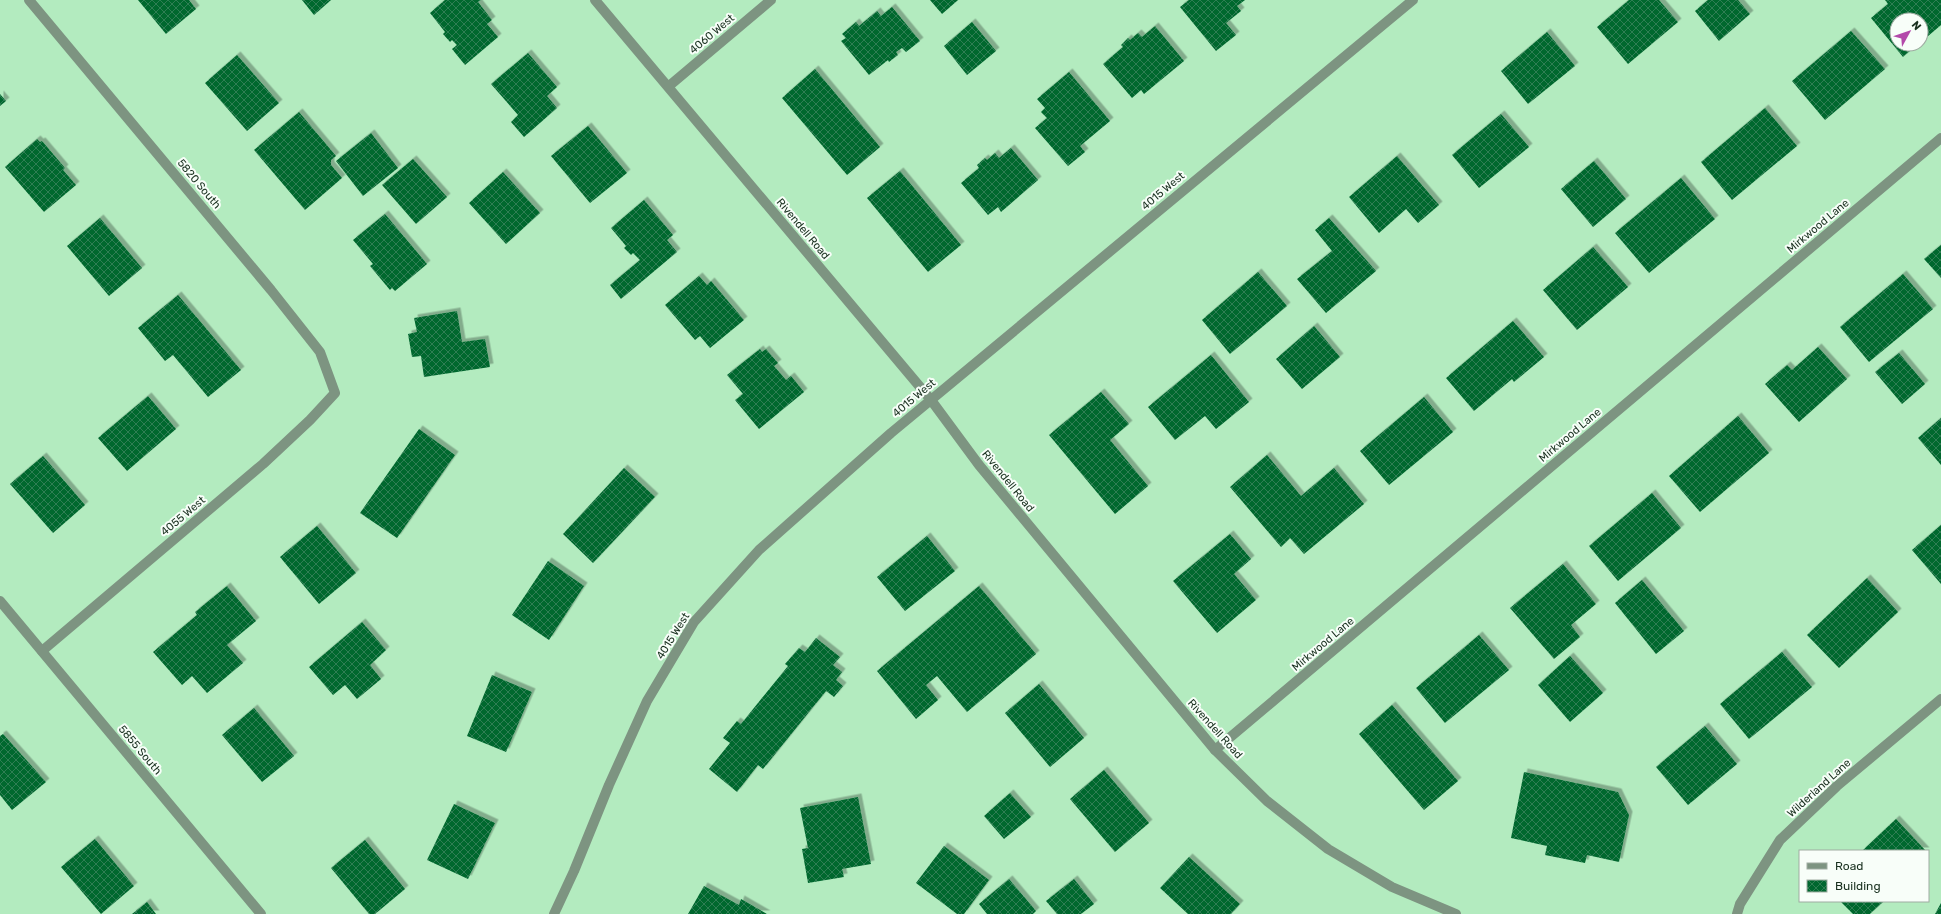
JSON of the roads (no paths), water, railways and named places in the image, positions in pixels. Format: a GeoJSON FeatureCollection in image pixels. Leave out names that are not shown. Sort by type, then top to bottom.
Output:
{"type":"FeatureCollection","features":[{"type":"Feature","properties":{"kind":"street","name":"5820 South"},"geometry":{"type":"LineString","coordinates":[[29,0],[272,290],[320,352],[335,393]]}},
{"type":"Feature","properties":{"kind":"street","name":"Rivendell Road"},"geometry":{"type":"LineString","coordinates":[[595,0],[930,400],[979,465],[1215,750],[1267,801],[1328,849],[1392,888],[1456,914]]}},
{"type":"Feature","properties":{"kind":"street","name":"4060 West"},"geometry":{"type":"LineString","coordinates":[[668,86],[771,0]]}},
{"type":"Feature","properties":{"kind":"street","name":"4015 West"},"geometry":{"type":"LineString","coordinates":[[554,914],[574,871],[609,785],[647,701],[694,622],[759,550],[930,400],[1413,0]]}},
{"type":"Feature","properties":{"kind":"street","name":"Mirkwood Lane"},"geometry":{"type":"LineString","coordinates":[[1215,750],[1941,138]]}},
{"type":"Feature","properties":{"kind":"street","name":"4055 West"},"geometry":{"type":"LineString","coordinates":[[42,651],[263,464],[310,420],[335,393]]}},
{"type":"Feature","properties":{"kind":"street","name":"5855 South"},"geometry":{"type":"LineString","coordinates":[[0,601],[261,914]]}},
{"type":"Feature","properties":{"kind":"street","name":"Wilderland Lane"},"geometry":{"type":"LineString","coordinates":[[1737,914],[1740,904],[1780,840],[1837,786],[1941,699]]}}]}
